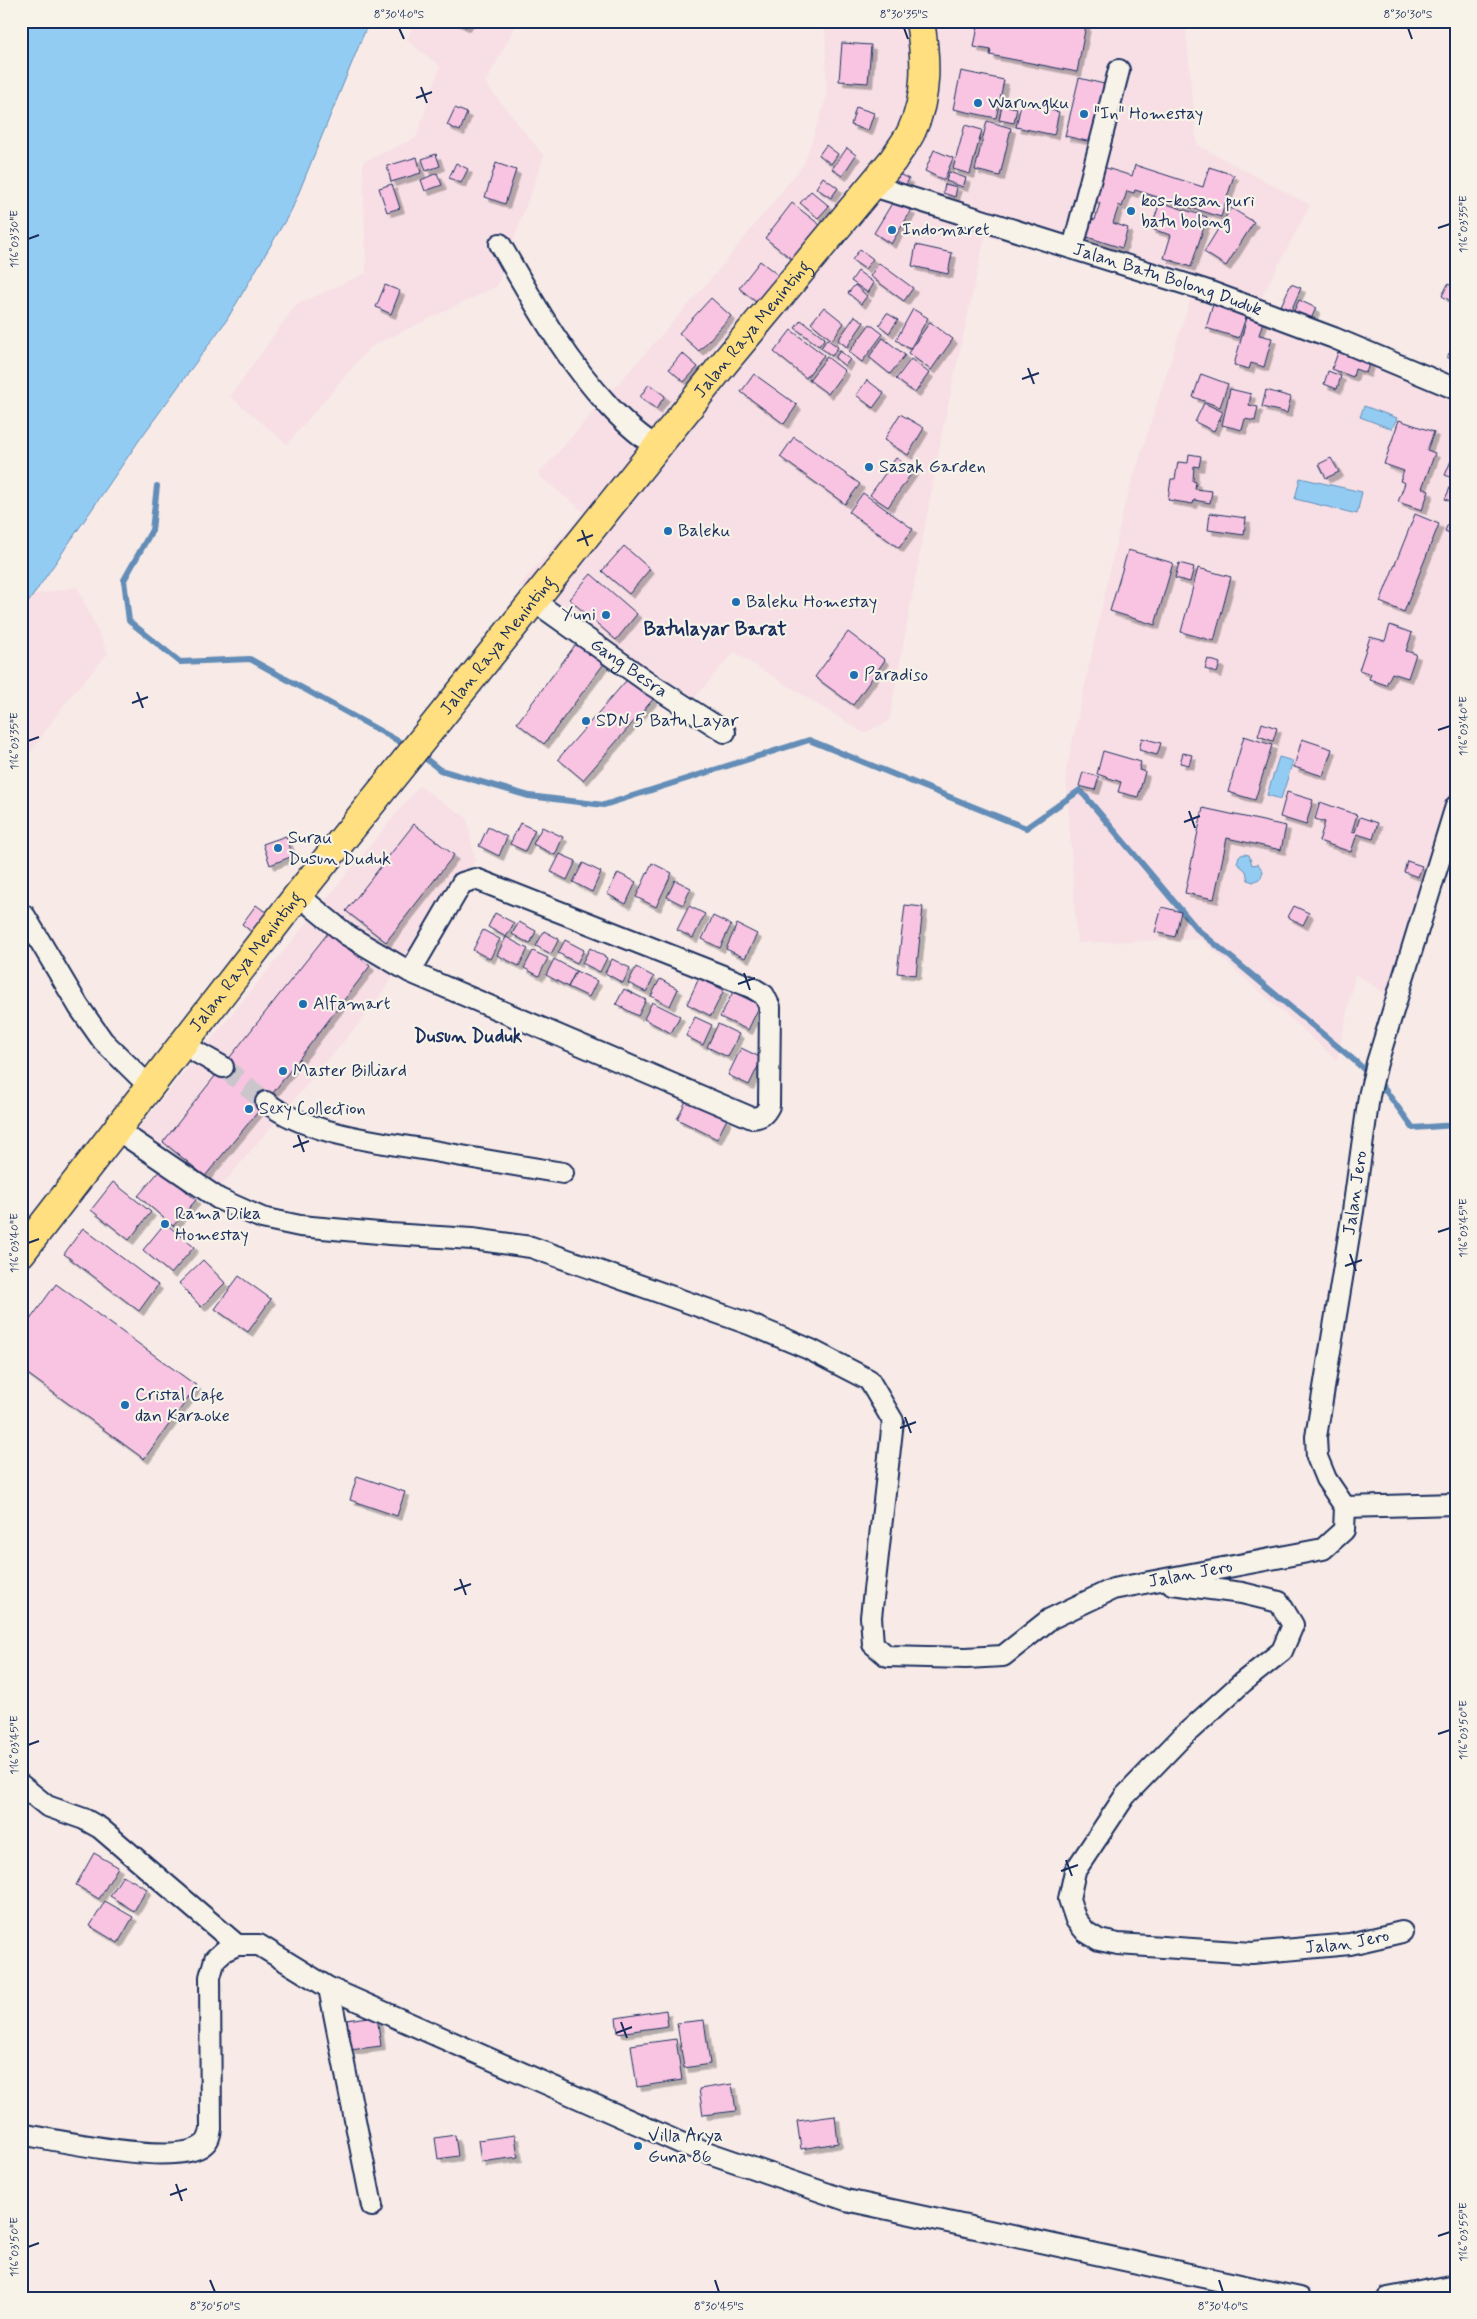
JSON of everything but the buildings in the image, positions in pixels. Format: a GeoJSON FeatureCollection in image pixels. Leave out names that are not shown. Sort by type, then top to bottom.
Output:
{"type":"FeatureCollection","features":[{"type":"Feature","properties":{"kind":"highway","name":"Jalan Raya Meninting"},"geometry":{"type":"LineString","coordinates":[[21,1252],[298,895],[659,448],[725,362],[873,186],[912,132],[918,117],[924,93],[925,76],[920,21]]}},
{"type":"Feature","properties":{"kind":"street"},"geometry":{"type":"LineString","coordinates":[[1073,248],[1119,70]]}},
{"type":"Feature","properties":{"kind":"street","name":"Jalan Batu Bolong Duduk"},"geometry":{"type":"LineString","coordinates":[[873,186],[1225,297],[1334,338],[1456,389]]}},
{"type":"Feature","properties":{"kind":"street"},"geometry":{"type":"LineString","coordinates":[[500,244],[551,333],[572,362],[618,415],[644,440],[659,448]]}},
{"type":"Feature","properties":{"kind":"street","name":"Gang Besra"},"geometry":{"type":"LineString","coordinates":[[534,601],[652,685],[725,732]]}},
{"type":"Feature","properties":{"kind":"street","name":"Jalan Jero"},"geometry":{"type":"LineString","coordinates":[[1154,1581],[1322,1549],[1344,1530],[1345,1508],[1326,1479],[1318,1457],[1316,1437],[1353,1211],[1369,1096],[1377,1063],[1456,806]]}},
{"type":"Feature","properties":{"kind":"street"},"geometry":{"type":"LineString","coordinates":[[298,895],[347,935],[410,972],[752,1118],[759,1118],[765,1114],[769,1106],[770,1007],[764,995],[742,984],[481,881],[475,879],[462,883],[410,972]]}},
{"type":"Feature","properties":{"kind":"street"},"geometry":{"type":"LineString","coordinates":[[24,916],[79,1007],[103,1041],[150,1087]]}},
{"type":"Feature","properties":{"kind":"street"},"geometry":{"type":"LineString","coordinates":[[182,1044],[223,1067]]}},
{"type":"Feature","properties":{"kind":"street"},"geometry":{"type":"LineString","coordinates":[[266,1102],[279,1112],[310,1125],[374,1141],[563,1173]]}},
{"type":"Feature","properties":{"kind":"street"},"geometry":{"type":"LineString","coordinates":[[116,1129],[219,1199],[262,1218],[300,1226],[472,1239],[531,1247],[749,1324],[809,1349],[869,1380],[893,1421],[871,1617],[873,1644],[887,1656],[1003,1656],[1050,1619],[1113,1589],[1154,1581]]}},
{"type":"Feature","properties":{"kind":"street"},"geometry":{"type":"LineString","coordinates":[[1345,1508],[1456,1504]]}},
{"type":"Feature","properties":{"kind":"street","name":"Jalan Jero"},"geometry":{"type":"LineString","coordinates":[[1154,1581],[1242,1593],[1279,1602],[1293,1625],[1282,1651],[1243,1682],[1181,1738],[1126,1796],[1075,1871],[1069,1899],[1076,1920],[1086,1932],[1099,1940],[1118,1944],[1252,1953],[1350,1944],[1402,1932]]}},
{"type":"Feature","properties":{"kind":"street"},"geometry":{"type":"LineString","coordinates":[[21,1784],[47,1806],[84,1818],[100,1828],[237,1945]]}},
{"type":"Feature","properties":{"kind":"street"},"geometry":{"type":"LineString","coordinates":[[21,2134],[84,2146],[160,2154],[187,2153],[202,2146],[209,2138],[211,2128],[210,1977],[215,1959],[237,1945],[259,1944],[329,1988],[683,2144],[819,2192],[846,2200],[1300,2298]]}},
{"type":"Feature","properties":{"kind":"street"},"geometry":{"type":"LineString","coordinates":[[329,1988],[372,2206]]}},
{"type":"Feature","properties":{"kind":"street"},"geometry":{"type":"LineString","coordinates":[[1388,2298],[1456,2285]]}},
{"type":"Feature","properties":{"kind":"shaded area"},"geometry":{"type":"Polygon","coordinates":[[[415,21],[518,21],[485,83],[544,156],[497,286],[370,347],[287,444],[230,396],[296,305],[366,273],[363,162],[416,138],[440,66],[407,40],[415,21]]]}},
{"type":"Feature","properties":{"kind":"shaded area"},"geometry":{"type":"Polygon","coordinates":[[[825,21],[1185,21],[1197,145],[1310,205],[1260,300],[1456,381],[1456,835],[1406,1007],[1355,974],[1337,1060],[1201,939],[1077,943],[1066,771],[1124,507],[1193,291],[985,236],[944,423],[889,721],[864,733],[734,652],[690,703],[519,586],[584,512],[538,475],[716,273],[804,164],[827,96],[825,21]]]}},
{"type":"Feature","properties":{"kind":"shaded area"},"geometry":{"type":"Polygon","coordinates":[[[77,587],[108,653],[65,703],[21,766],[21,613],[33,595],[77,587]]]}},
{"type":"Feature","properties":{"kind":"shaded area"},"geometry":{"type":"Polygon","coordinates":[[[419,786],[467,818],[475,861],[365,1016],[216,1192],[136,1131],[419,786]]]}},
{"type":"Feature","properties":{"kind":"water"},"geometry":{"type":"Polygon","coordinates":[[[21,21],[369,21],[292,209],[226,321],[140,439],[21,613],[21,21]]]}},
{"type":"Feature","properties":{"kind":"water"},"geometry":{"type":"Polygon","coordinates":[[[1364,406],[1397,418],[1392,429],[1360,417],[1364,406]]]}},
{"type":"Feature","properties":{"kind":"water"},"geometry":{"type":"Polygon","coordinates":[[[1300,478],[1362,492],[1357,514],[1295,499],[1300,478]]]}},
{"type":"Feature","properties":{"kind":"water"},"geometry":{"type":"Polygon","coordinates":[[[1279,757],[1293,761],[1281,799],[1267,795],[1279,757]]]}},
{"type":"Feature","properties":{"kind":"water"},"geometry":{"type":"Polygon","coordinates":[[[1249,855],[1252,865],[1258,864],[1263,871],[1261,878],[1253,882],[1248,880],[1246,871],[1237,863],[1239,856],[1249,855]]]}},
{"type":"Feature","properties":{"kind":"waterway"},"geometry":{"type":"LineString","coordinates":[[157,486],[152,530],[124,580],[129,621],[180,662],[250,659],[409,747]]}},
{"type":"Feature","properties":{"kind":"waterway"},"geometry":{"type":"LineString","coordinates":[[420,754],[440,770],[529,796],[604,805],[809,740],[1026,828],[1080,790],[1197,929],[1355,1061],[1383,1087],[1413,1128],[1456,1125]]}},
{"type":"Feature","properties":{"kind":"tunnel"},"geometry":{"type":"LineString","coordinates":[[223,1067],[266,1102]]}},
{"type":"Feature","properties":{"kind":"place","name":"Warungku"},"geometry":{"type":"Point","coordinates":[978,103]}},
{"type":"Feature","properties":{"kind":"place","name":"\"In\" Homestay"},"geometry":{"type":"Point","coordinates":[1084,114]}},
{"type":"Feature","properties":{"kind":"place","name":"kos-kosan puri batu bolong"},"geometry":{"type":"Point","coordinates":[1131,211]}},
{"type":"Feature","properties":{"kind":"place","name":"Indomaret"},"geometry":{"type":"Point","coordinates":[892,230]}},
{"type":"Feature","properties":{"kind":"place","name":"Sasak Garden"},"geometry":{"type":"Point","coordinates":[869,467]}},
{"type":"Feature","properties":{"kind":"place","name":"Baleku"},"geometry":{"type":"Point","coordinates":[668,531]}},
{"type":"Feature","properties":{"kind":"place","name":"Baleku Homestay"},"geometry":{"type":"Point","coordinates":[736,602]}},
{"type":"Feature","properties":{"kind":"place","name":"Yuni"},"geometry":{"type":"Point","coordinates":[606,615]}},
{"type":"Feature","properties":{"kind":"place","name":"Paradiso"},"geometry":{"type":"Point","coordinates":[854,675]}},
{"type":"Feature","properties":{"kind":"place","name":"SDN 5 Batu Layar"},"geometry":{"type":"Point","coordinates":[586,721]}},
{"type":"Feature","properties":{"kind":"place","name":"Surau Dusun Duduk"},"geometry":{"type":"Point","coordinates":[278,848]}},
{"type":"Feature","properties":{"kind":"place","name":"Alfamart"},"geometry":{"type":"Point","coordinates":[303,1004]}},
{"type":"Feature","properties":{"kind":"place","name":"Master Billiard"},"geometry":{"type":"Point","coordinates":[283,1071]}},
{"type":"Feature","properties":{"kind":"place","name":"Sexy Collection"},"geometry":{"type":"Point","coordinates":[249,1109]}},
{"type":"Feature","properties":{"kind":"place","name":"Rama Dika Homestay"},"geometry":{"type":"Point","coordinates":[165,1224]}},
{"type":"Feature","properties":{"kind":"place","name":"Cristal Cafe dan Karaoke"},"geometry":{"type":"Point","coordinates":[125,1405]}},
{"type":"Feature","properties":{"kind":"place","name":"Villa Arya Guna 86"},"geometry":{"type":"Point","coordinates":[638,2146]}},
{"type":"Feature","properties":{"kind":"district","name":"Batulayar Barat"},"geometry":{"type":"Point","coordinates":[715,629]}},
{"type":"Feature","properties":{"kind":"district","name":"Dusun Duduk"},"geometry":{"type":"Point","coordinates":[468,1036]}}]}
